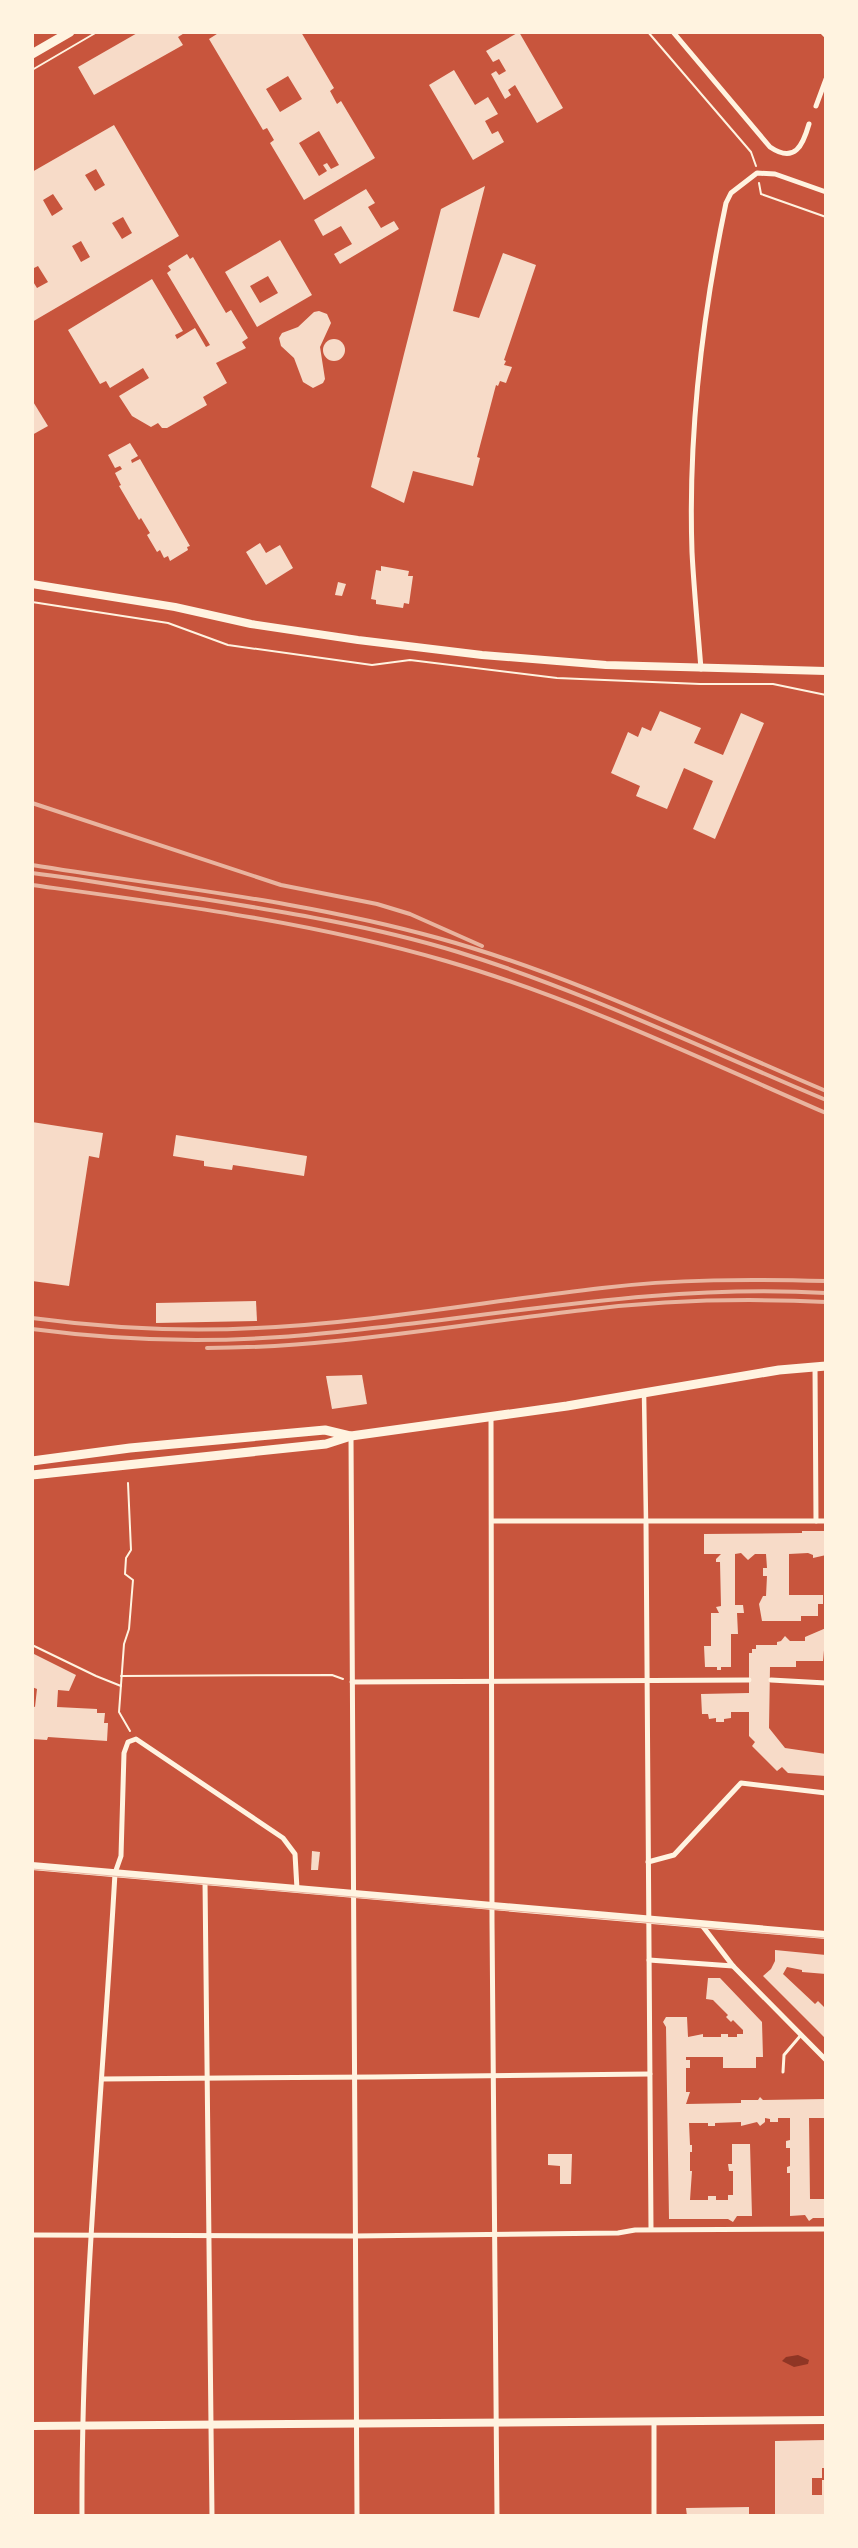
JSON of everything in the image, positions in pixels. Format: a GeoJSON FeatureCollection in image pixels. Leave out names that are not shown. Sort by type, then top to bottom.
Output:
{"type":"FeatureCollection","features":[{"type":"Feature","properties":{"kind":"main road"},"geometry":{"type":"LineString","coordinates":[[32,54],[70,32]]}},
{"type":"Feature","properties":{"kind":"main road"},"geometry":{"type":"LineString","coordinates":[[32,1475],[326,1444],[351,1436],[491,1417],[779,1370],[826,1366]]}},
{"type":"Feature","properties":{"kind":"main road"},"geometry":{"type":"LineString","coordinates":[[32,1461],[130,1448],[325,1430],[351,1436]]}},
{"type":"Feature","properties":{"kind":"street"},"geometry":{"type":"LineString","coordinates":[[673,32],[770,147],[781,153],[801,148],[809,124]]}},
{"type":"Feature","properties":{"kind":"street"},"geometry":{"type":"LineString","coordinates":[[816,106],[826,79]]}},
{"type":"Feature","properties":{"kind":"street"},"geometry":{"type":"LineString","coordinates":[[701,669],[693,561],[694,446],[701,355],[726,203],[731,192],[758,173],[775,174],[826,192]]}},
{"type":"Feature","properties":{"kind":"street"},"geometry":{"type":"LineString","coordinates":[[32,584],[176,607],[251,624],[358,640],[550,662],[701,669],[826,671]]}},
{"type":"Feature","properties":{"kind":"street"},"geometry":{"type":"LineString","coordinates":[[815,1366],[816,1521]]}},
{"type":"Feature","properties":{"kind":"street"},"geometry":{"type":"LineString","coordinates":[[644,1393],[651,2229]]}},
{"type":"Feature","properties":{"kind":"street"},"geometry":{"type":"LineString","coordinates":[[491,1417],[493,1521],[492,1906],[497,2516]]}},
{"type":"Feature","properties":{"kind":"street"},"geometry":{"type":"LineString","coordinates":[[351,1436],[357,2516]]}},
{"type":"Feature","properties":{"kind":"street"},"geometry":{"type":"LineString","coordinates":[[493,1521],[826,1521]]}},
{"type":"Feature","properties":{"kind":"street"},"geometry":{"type":"LineString","coordinates":[[352,1682],[750,1680]]}},
{"type":"Feature","properties":{"kind":"street"},"geometry":{"type":"LineString","coordinates":[[771,1680],[826,1682]]}},
{"type":"Feature","properties":{"kind":"street"},"geometry":{"type":"LineString","coordinates":[[82,2516],[82,2426],[102,2079],[115,1873],[121,1856],[124,1753],[128,1742],[136,1739],[283,1838],[295,1854],[297,1889]]}},
{"type":"Feature","properties":{"kind":"street"},"geometry":{"type":"LineString","coordinates":[[648,1862],[674,1856],[741,1783],[826,1793]]}},
{"type":"Feature","properties":{"kind":"street"},"geometry":{"type":"LineString","coordinates":[[32,1866],[826,1936]]}},
{"type":"Feature","properties":{"kind":"street"},"geometry":{"type":"LineString","coordinates":[[205,1881],[209,2078],[212,2516]]}},
{"type":"Feature","properties":{"kind":"street"},"geometry":{"type":"LineString","coordinates":[[701,1924],[733,1966],[826,2060]]}},
{"type":"Feature","properties":{"kind":"street"},"geometry":{"type":"LineString","coordinates":[[649,1960],[733,1966]]}},
{"type":"Feature","properties":{"kind":"street"},"geometry":{"type":"LineString","coordinates":[[102,2079],[493,2077],[650,2074]]}},
{"type":"Feature","properties":{"kind":"street"},"geometry":{"type":"LineString","coordinates":[[32,2235],[354,2236],[618,2234],[651,2229],[826,2229]]}},
{"type":"Feature","properties":{"kind":"street"},"geometry":{"type":"LineString","coordinates":[[32,2426],[497,2424],[826,2420]]}},
{"type":"Feature","properties":{"kind":"street"},"geometry":{"type":"LineString","coordinates":[[654,2422],[654,2516]]}},
{"type":"Feature","properties":{"kind":"lane"},"geometry":{"type":"LineString","coordinates":[[821,32],[826,37]]}},
{"type":"Feature","properties":{"kind":"lane"},"geometry":{"type":"LineString","coordinates":[[783,2072],[784,2055],[801,2035]]}},
{"type":"Feature","properties":{"kind":"path"},"geometry":{"type":"LineString","coordinates":[[32,70],[97,32]]}},
{"type":"Feature","properties":{"kind":"path"},"geometry":{"type":"LineString","coordinates":[[648,32],[751,152],[758,173],[761,194],[826,217]]}},
{"type":"Feature","properties":{"kind":"path"},"geometry":{"type":"LineString","coordinates":[[128,1483],[131,1550],[126,1558],[126,1574],[133,1580],[129,1629],[124,1644],[119,1712],[136,1739]]}},
{"type":"Feature","properties":{"kind":"path"},"geometry":{"type":"LineString","coordinates":[[32,1645],[121,1686]]}},
{"type":"Feature","properties":{"kind":"path"},"geometry":{"type":"LineString","coordinates":[[121,1676],[332,1676],[352,1682]]}},
{"type":"Feature","properties":{"kind":"shaded area"},"geometry":{"type":"Polygon","coordinates":[[[798,2355],[809,2360],[808,2364],[794,2367],[782,2361],[786,2357],[798,2355]]]}},
{"type":"Feature","properties":{"kind":"building"},"geometry":{"type":"Polygon","coordinates":[[[139,32],[186,32],[178,37],[183,45],[94,95],[78,67],[139,32]]]}},
{"type":"Feature","properties":{"kind":"building"},"geometry":{"type":"Polygon","coordinates":[[[220,32],[301,32],[334,88],[330,91],[337,104],[341,101],[375,158],[304,200],[270,143],[274,140],[267,128],[263,130],[209,39],[220,32]],[[288,76],[266,89],[280,112],[302,99],[288,76]],[[319,131],[299,143],[319,176],[327,171],[323,165],[327,163],[331,169],[339,165],[319,131]]]}},
{"type":"Feature","properties":{"kind":"building"},"geometry":{"type":"Polygon","coordinates":[[[519,32],[563,108],[537,123],[515,85],[508,90],[511,95],[505,99],[491,74],[496,71],[499,75],[506,71],[499,59],[493,62],[486,51],[519,32]]]}},
{"type":"Feature","properties":{"kind":"building"},"geometry":{"type":"Polygon","coordinates":[[[454,70],[475,105],[488,97],[498,114],[485,121],[492,134],[498,131],[504,142],[473,160],[429,85],[454,70]]]}},
{"type":"Feature","properties":{"kind":"building"},"geometry":{"type":"Polygon","coordinates":[[[114,125],[179,236],[32,322],[32,280],[37,288],[48,282],[38,266],[32,269],[32,172],[114,125]],[[96,169],[85,175],[95,191],[105,185],[96,169]],[[53,194],[43,200],[52,216],[63,209],[53,194]],[[123,217],[112,223],[122,239],[132,233],[123,217]],[[81,241],[72,246],[81,262],[90,257],[81,241]]]}},
{"type":"Feature","properties":{"kind":"building"},"geometry":{"type":"Polygon","coordinates":[[[485,186],[453,311],[479,318],[503,253],[536,265],[504,360],[506,361],[504,365],[512,367],[506,383],[500,381],[498,386],[496,385],[477,457],[480,458],[473,486],[413,471],[404,503],[371,487],[441,209],[485,186]]]}},
{"type":"Feature","properties":{"kind":"building"},"geometry":{"type":"Polygon","coordinates":[[[366,189],[375,203],[368,207],[381,228],[394,221],[399,229],[340,264],[334,254],[352,244],[341,226],[323,236],[314,220],[366,189]]]}},
{"type":"Feature","properties":{"kind":"building"},"geometry":{"type":"Polygon","coordinates":[[[280,240],[312,295],[257,327],[225,272],[280,240]],[[268,276],[250,286],[260,303],[278,293],[268,276]]]}},
{"type":"Feature","properties":{"kind":"building"},"geometry":{"type":"Polygon","coordinates":[[[187,254],[190,259],[193,257],[226,313],[231,310],[248,338],[242,342],[246,348],[216,363],[227,383],[203,397],[207,405],[167,428],[162,428],[158,423],[151,427],[132,416],[119,396],[149,378],[143,368],[110,388],[106,381],[100,384],[68,330],[152,279],[183,331],[175,335],[177,339],[195,328],[206,347],[210,345],[167,273],[171,270],[168,266],[187,254]]]}},
{"type":"Feature","properties":{"kind":"building"},"geometry":{"type":"Polygon","coordinates":[[[319,311],[327,314],[331,323],[320,347],[325,379],[323,383],[313,388],[303,382],[294,358],[281,346],[279,338],[282,333],[298,327],[314,312],[319,311]]]}},
{"type":"Feature","properties":{"kind":"building"},"geometry":{"type":"Polygon","coordinates":[[[330,339],[338,339],[345,346],[345,354],[338,361],[330,361],[323,354],[323,346],[330,339]]]}},
{"type":"Feature","properties":{"kind":"building"},"geometry":{"type":"Polygon","coordinates":[[[32,400],[48,426],[32,435],[32,400]]]}},
{"type":"Feature","properties":{"kind":"building"},"geometry":{"type":"Polygon","coordinates":[[[130,443],[138,456],[131,460],[132,463],[140,459],[190,546],[187,547],[188,550],[170,561],[168,556],[164,558],[160,550],[157,552],[147,535],[150,533],[141,518],[139,520],[119,486],[121,485],[115,473],[122,469],[120,466],[115,468],[108,455],[130,443]]]}},
{"type":"Feature","properties":{"kind":"building"},"geometry":{"type":"Polygon","coordinates":[[[260,543],[266,553],[280,545],[293,568],[266,585],[246,552],[260,543]]]}},
{"type":"Feature","properties":{"kind":"building"},"geometry":{"type":"Polygon","coordinates":[[[381,566],[409,571],[408,576],[413,576],[409,604],[404,603],[403,608],[376,604],[376,600],[371,599],[376,570],[381,571],[381,566]]]}},
{"type":"Feature","properties":{"kind":"building"},"geometry":{"type":"Polygon","coordinates":[[[338,582],[346,584],[342,596],[335,595],[338,582]]]}},
{"type":"Feature","properties":{"kind":"building"},"geometry":{"type":"Polygon","coordinates":[[[660,711],[701,728],[694,743],[723,755],[741,713],[764,723],[715,839],[693,829],[713,781],[684,768],[667,809],[636,796],[640,786],[611,773],[628,732],[638,737],[642,727],[651,731],[660,711]]]}},
{"type":"Feature","properties":{"kind":"building"},"geometry":{"type":"Polygon","coordinates":[[[32,1122],[103,1133],[99,1158],[89,1156],[69,1286],[32,1281],[32,1122]]]}},
{"type":"Feature","properties":{"kind":"building"},"geometry":{"type":"Polygon","coordinates":[[[176,1135],[307,1156],[304,1176],[233,1165],[232,1170],[204,1166],[204,1161],[173,1156],[176,1135]]]}},
{"type":"Feature","properties":{"kind":"building"},"geometry":{"type":"Polygon","coordinates":[[[256,1301],[257,1321],[156,1323],[156,1303],[256,1301]]]}},
{"type":"Feature","properties":{"kind":"building"},"geometry":{"type":"Polygon","coordinates":[[[362,1375],[367,1404],[332,1409],[326,1376],[362,1375]]]}},
{"type":"Feature","properties":{"kind":"building"},"geometry":{"type":"Polygon","coordinates":[[[802,1531],[826,1531],[826,1555],[813,1558],[813,1555],[808,1553],[789,1554],[789,1595],[823,1595],[823,1604],[818,1604],[818,1616],[801,1616],[801,1621],[762,1621],[759,1604],[763,1596],[766,1596],[767,1576],[763,1576],[763,1568],[767,1568],[766,1554],[755,1554],[748,1560],[741,1553],[735,1554],[735,1605],[743,1605],[744,1613],[737,1613],[738,1634],[731,1634],[731,1667],[721,1667],[721,1670],[717,1670],[717,1667],[705,1667],[704,1646],[711,1646],[711,1613],[719,1613],[716,1607],[721,1606],[720,1562],[716,1562],[716,1559],[721,1554],[704,1554],[704,1534],[802,1533],[802,1531]]]}},
{"type":"Feature","properties":{"kind":"building"},"geometry":{"type":"Polygon","coordinates":[[[826,1628],[823,1661],[796,1661],[796,1667],[770,1667],[769,1728],[785,1748],[826,1754],[826,1776],[788,1773],[782,1767],[777,1771],[752,1746],[755,1742],[749,1736],[749,1712],[731,1712],[731,1718],[724,1719],[724,1722],[716,1722],[716,1718],[709,1719],[708,1714],[702,1714],[701,1694],[749,1693],[749,1653],[752,1653],[752,1649],[756,1649],[756,1645],[777,1645],[777,1642],[781,1641],[785,1636],[790,1641],[805,1641],[805,1637],[826,1628]]]}},
{"type":"Feature","properties":{"kind":"building"},"geometry":{"type":"Polygon","coordinates":[[[32,1653],[76,1675],[69,1691],[58,1690],[57,1707],[97,1709],[97,1713],[105,1713],[104,1723],[108,1723],[107,1741],[48,1737],[47,1740],[32,1739],[32,1706],[35,1707],[37,1689],[32,1687],[32,1653]]]}},
{"type":"Feature","properties":{"kind":"building"},"geometry":{"type":"Polygon","coordinates":[[[312,1851],[320,1852],[318,1870],[311,1870],[312,1851]]]}},
{"type":"Feature","properties":{"kind":"building"},"geometry":{"type":"Polygon","coordinates":[[[775,1950],[826,1955],[826,1974],[802,1972],[802,1970],[787,1967],[783,1974],[815,2004],[818,2001],[826,2009],[826,2039],[763,1976],[771,1969],[775,1961],[775,1950]]]}},
{"type":"Feature","properties":{"kind":"building"},"geometry":{"type":"Polygon","coordinates":[[[708,1978],[720,1978],[762,2022],[763,2057],[756,2057],[756,2068],[723,2068],[723,2057],[686,2057],[686,2060],[690,2060],[690,2068],[686,2068],[686,2092],[690,2092],[686,2104],[741,2103],[741,2100],[758,2100],[760,2097],[763,2100],[826,2099],[826,2118],[809,2118],[810,2199],[826,2199],[826,2218],[813,2218],[809,2221],[805,2215],[790,2216],[790,2173],[787,2173],[787,2167],[790,2166],[790,2148],[786,2148],[786,2141],[790,2140],[790,2118],[778,2118],[778,2122],[770,2122],[770,2119],[765,2118],[765,2122],[760,2126],[757,2122],[741,2126],[741,2122],[715,2123],[715,2126],[708,2126],[708,2123],[689,2123],[690,2145],[692,2145],[692,2152],[690,2152],[690,2171],[692,2171],[690,2200],[708,2200],[708,2196],[716,2196],[716,2200],[728,2200],[728,2195],[733,2195],[733,2171],[729,2171],[728,2164],[732,2164],[732,2144],[750,2144],[752,2216],[737,2216],[733,2222],[728,2219],[669,2219],[666,2027],[663,2022],[666,2017],[687,2017],[688,2037],[703,2034],[703,2037],[721,2037],[721,2034],[728,2034],[728,2037],[737,2037],[737,2034],[743,2034],[743,2030],[733,2020],[731,2022],[726,2017],[728,2015],[713,2000],[706,1999],[708,1978]]]}},
{"type":"Feature","properties":{"kind":"building"},"geometry":{"type":"Polygon","coordinates":[[[548,2154],[572,2154],[571,2184],[560,2184],[560,2166],[548,2165],[548,2154]]]}},
{"type":"Feature","properties":{"kind":"building"},"geometry":{"type":"Polygon","coordinates":[[[826,2440],[826,2468],[822,2468],[822,2478],[812,2478],[812,2495],[822,2495],[822,2480],[826,2480],[826,2516],[775,2516],[775,2441],[826,2440]]]}},
{"type":"Feature","properties":{"kind":"building"},"geometry":{"type":"Polygon","coordinates":[[[749,2507],[749,2516],[687,2516],[686,2508],[749,2507]]]}},
{"type":"Feature","properties":{"kind":"tram line"},"geometry":{"type":"LineString","coordinates":[[32,1869],[826,1938]]}},
{"type":"Feature","properties":{"kind":"railway"},"geometry":{"type":"LineString","coordinates":[[32,803],[281,885],[377,904],[410,914],[482,946]]}},
{"type":"Feature","properties":{"kind":"railway"},"geometry":{"type":"LineString","coordinates":[[32,865],[287,904],[388,925],[438,938],[488,953],[586,988],[826,1091]]}},
{"type":"Feature","properties":{"kind":"railway"},"geometry":{"type":"LineString","coordinates":[[32,873],[296,914],[361,927],[458,952],[551,984],[826,1100]]}},
{"type":"Feature","properties":{"kind":"railway"},"geometry":{"type":"LineString","coordinates":[[32,885],[189,907],[293,925],[344,935],[446,961],[495,976],[591,1012],[826,1113]]}},
{"type":"Feature","properties":{"kind":"railway"},"geometry":{"type":"LineString","coordinates":[[32,1318],[144,1328],[200,1330],[256,1328],[386,1317],[630,1285],[714,1280],[826,1281]]}},
{"type":"Feature","properties":{"kind":"railway"},"geometry":{"type":"LineString","coordinates":[[32,1329],[125,1338],[249,1339],[348,1331],[552,1306],[689,1293],[757,1291],[826,1293]]}},
{"type":"Feature","properties":{"kind":"railway"},"geometry":{"type":"LineString","coordinates":[[207,1348],[254,1347],[349,1340],[644,1304],[735,1300],[826,1302]]}}]}
